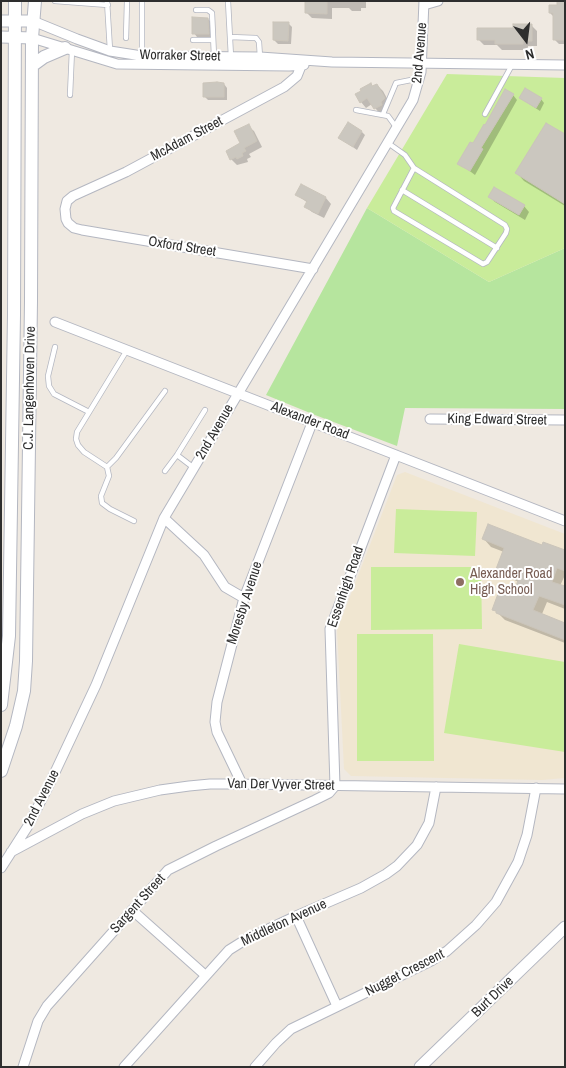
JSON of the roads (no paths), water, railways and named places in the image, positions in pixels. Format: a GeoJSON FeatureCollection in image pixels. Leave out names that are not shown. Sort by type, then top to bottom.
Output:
{"type":"FeatureCollection","features":[{"type":"Feature","properties":{"kind":"main road","name":"C.J. Langenhoven Drive"},"geometry":{"type":"LineString","coordinates":[[1,705],[9,636],[14,1]]}},
{"type":"Feature","properties":{"kind":"main road","name":"C.J. Langenhoven Drive"},"geometry":{"type":"LineString","coordinates":[[1,771],[16,726],[24,691],[26,661],[32,301],[32,38],[35,1]]}},
{"type":"Feature","properties":{"kind":"main road"},"geometry":{"type":"LineString","coordinates":[[32,66],[44,56],[69,48]]}},
{"type":"Feature","properties":{"kind":"street"},"geometry":{"type":"LineString","coordinates":[[424,3],[438,1]]}},
{"type":"Feature","properties":{"kind":"street","name":"2nd Avenue"},"geometry":{"type":"LineString","coordinates":[[1,868],[42,801],[96,685],[164,518],[412,100],[420,80],[424,3]]}},
{"type":"Feature","properties":{"kind":"street"},"geometry":{"type":"LineString","coordinates":[[1,21],[33,20]]}},
{"type":"Feature","properties":{"kind":"street","name":"Worraker Street"},"geometry":{"type":"LineString","coordinates":[[33,20],[110,51],[142,56],[260,57],[302,63],[565,65]]}},
{"type":"Feature","properties":{"kind":"street"},"geometry":{"type":"LineString","coordinates":[[1,37],[32,38]]}},
{"type":"Feature","properties":{"kind":"street","name":"Worraker Street"},"geometry":{"type":"LineString","coordinates":[[32,38],[117,64],[289,66],[302,63]]}},
{"type":"Feature","properties":{"kind":"street","name":"McAdam Street"},"geometry":{"type":"LineString","coordinates":[[65,209],[67,201],[73,196],[126,172],[284,87],[297,76],[302,63]]}},
{"type":"Feature","properties":{"kind":"street","name":"Oxford Street"},"geometry":{"type":"LineString","coordinates":[[65,209],[68,224],[82,230],[313,269]]}},
{"type":"Feature","properties":{"kind":"street","name":"Alexander Road"},"geometry":{"type":"LineString","coordinates":[[55,322],[565,521]]}},
{"type":"Feature","properties":{"kind":"street","name":"King Edward Street"},"geometry":{"type":"LineString","coordinates":[[430,419],[565,420]]}},
{"type":"Feature","properties":{"kind":"street","name":"Moresby Avenue"},"geometry":{"type":"LineString","coordinates":[[242,784],[220,740],[215,722],[217,702],[244,598],[312,423]]}},
{"type":"Feature","properties":{"kind":"street","name":"Essenhigh Road"},"geometry":{"type":"LineString","coordinates":[[335,786],[330,629],[396,455]]}},
{"type":"Feature","properties":{"kind":"street"},"geometry":{"type":"LineString","coordinates":[[164,518],[204,555],[225,587],[244,598]]}},
{"type":"Feature","properties":{"kind":"street","name":"Van Der Vyver Street"},"geometry":{"type":"LineString","coordinates":[[11,852],[82,814],[114,801],[179,787],[210,784],[242,784],[565,789]]}},
{"type":"Feature","properties":{"kind":"street","name":"Sargent Street"},"geometry":{"type":"LineString","coordinates":[[23,1067],[38,1021],[47,1006],[163,875],[174,866],[329,793],[335,786]]}},
{"type":"Feature","properties":{"kind":"street","name":"Middleton Avenue"},"geometry":{"type":"LineString","coordinates":[[124,1067],[228,950],[296,916],[367,885],[397,866],[417,845],[429,823],[436,787]]}},
{"type":"Feature","properties":{"kind":"street","name":"Nugget Crescent"},"geometry":{"type":"LineString","coordinates":[[255,1067],[291,1029],[431,961],[447,951],[476,925],[496,902],[518,862],[527,835],[536,788]]}},
{"type":"Feature","properties":{"kind":"street"},"geometry":{"type":"LineString","coordinates":[[132,910],[205,975]]}},
{"type":"Feature","properties":{"kind":"street"},"geometry":{"type":"LineString","coordinates":[[296,916],[337,1006]]}},
{"type":"Feature","properties":{"kind":"street","name":"Burt Drive"},"geometry":{"type":"LineString","coordinates":[[420,1067],[565,927]]}},
{"type":"Feature","properties":{"kind":"lane"},"geometry":{"type":"LineString","coordinates":[[55,1],[108,3],[110,51]]}},
{"type":"Feature","properties":{"kind":"lane"},"geometry":{"type":"LineString","coordinates":[[126,38],[127,1]]}},
{"type":"Feature","properties":{"kind":"lane"},"geometry":{"type":"LineString","coordinates":[[142,1],[142,56]]}},
{"type":"Feature","properties":{"kind":"lane"},"geometry":{"type":"LineString","coordinates":[[228,1],[231,57]]}},
{"type":"Feature","properties":{"kind":"lane"},"geometry":{"type":"LineString","coordinates":[[196,10],[211,11],[214,56]]}},
{"type":"Feature","properties":{"kind":"lane"},"geometry":{"type":"LineString","coordinates":[[230,37],[256,38],[259,42],[260,57]]}},
{"type":"Feature","properties":{"kind":"lane"},"geometry":{"type":"LineString","coordinates":[[193,40],[214,40]]}},
{"type":"Feature","properties":{"kind":"lane"},"geometry":{"type":"LineString","coordinates":[[69,48],[70,95]]}},
{"type":"Feature","properties":{"kind":"lane"},"geometry":{"type":"LineString","coordinates":[[485,114],[512,65]]}},
{"type":"Feature","properties":{"kind":"lane"},"geometry":{"type":"LineString","coordinates":[[383,114],[396,83],[420,80]]}},
{"type":"Feature","properties":{"kind":"lane"},"geometry":{"type":"LineString","coordinates":[[356,110],[388,116],[397,128]]}},
{"type":"Feature","properties":{"kind":"lane"},"geometry":{"type":"LineString","coordinates":[[388,143],[405,155],[414,168],[505,225],[506,233],[487,262],[483,264],[394,211],[392,208],[414,168]]}},
{"type":"Feature","properties":{"kind":"lane"},"geometry":{"type":"LineString","coordinates":[[402,190],[497,248]]}},
{"type":"Feature","properties":{"kind":"lane"},"geometry":{"type":"LineString","coordinates":[[55,347],[48,376],[49,386],[54,394],[90,412]]}},
{"type":"Feature","properties":{"kind":"lane"},"geometry":{"type":"LineString","coordinates":[[127,349],[77,432],[76,439],[84,452],[106,467],[109,476],[101,496],[102,502],[110,509],[134,521]]}},
{"type":"Feature","properties":{"kind":"lane"},"geometry":{"type":"LineString","coordinates":[[106,467],[116,458],[164,391]]}},
{"type":"Feature","properties":{"kind":"lane"},"geometry":{"type":"LineString","coordinates":[[165,470],[177,455],[205,410]]}},
{"type":"Feature","properties":{"kind":"lane"},"geometry":{"type":"LineString","coordinates":[[177,455],[194,468]]}},
{"type":"Feature","properties":{"kind":"place","name":"Alexander Road High School"},"geometry":{"type":"Point","coordinates":[460,582]}}]}
